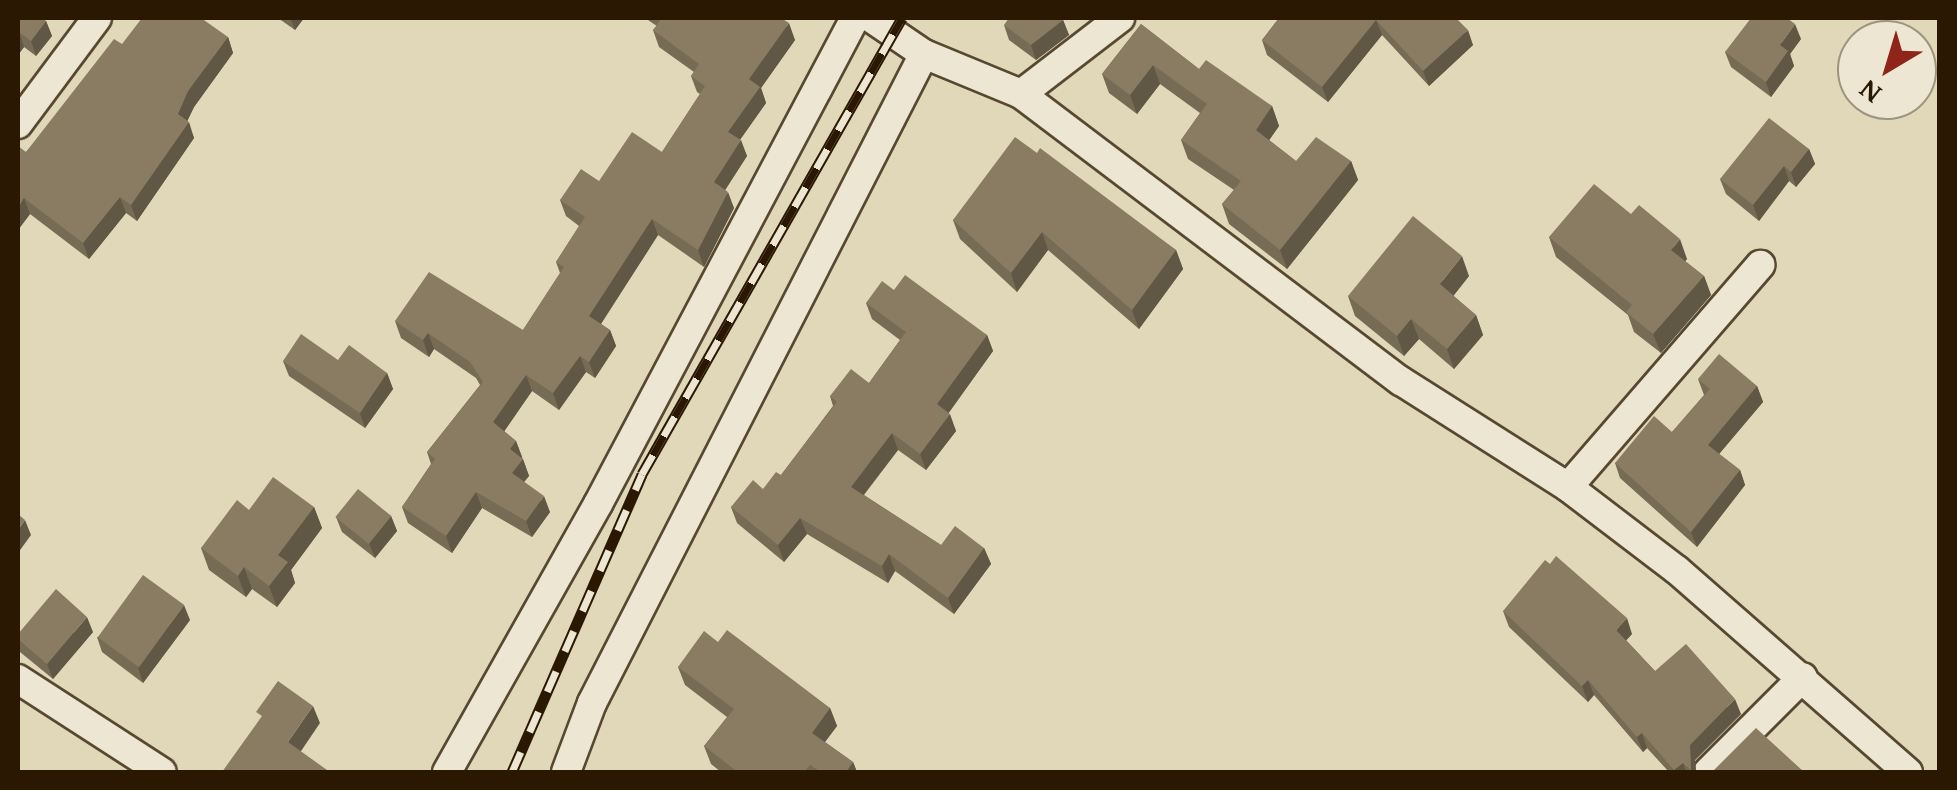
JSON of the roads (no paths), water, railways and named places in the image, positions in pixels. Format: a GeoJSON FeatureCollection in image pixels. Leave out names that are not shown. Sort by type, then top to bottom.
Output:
{"type":"FeatureCollection","features":[{"type":"Feature","properties":{"kind":"street"},"geometry":{"type":"LineString","coordinates":[[18,124],[96,18]]}},
{"type":"Feature","properties":{"kind":"street"},"geometry":{"type":"LineString","coordinates":[[447,772],[598,504],[855,18]]}},
{"type":"Feature","properties":{"kind":"street"},"geometry":{"type":"LineString","coordinates":[[871,18],[924,54],[1022,94],[1401,380],[1568,487],[1803,678],[1908,772]]}},
{"type":"Feature","properties":{"kind":"street"},"geometry":{"type":"LineString","coordinates":[[1022,94],[1120,18]]}},
{"type":"Feature","properties":{"kind":"street"},"geometry":{"type":"LineString","coordinates":[[566,772],[592,703],[924,54]]}},
{"type":"Feature","properties":{"kind":"street"},"geometry":{"type":"LineString","coordinates":[[1568,487],[1760,265]]}},
{"type":"Feature","properties":{"kind":"street"},"geometry":{"type":"LineString","coordinates":[[1708,772],[1803,678]]}},
{"type":"Feature","properties":{"kind":"street"},"geometry":{"type":"LineString","coordinates":[[18,679],[162,772]]}},
{"type":"Feature","properties":{"kind":"railway"},"geometry":{"type":"LineString","coordinates":[[512,772],[642,474],[902,18]]}}]}
